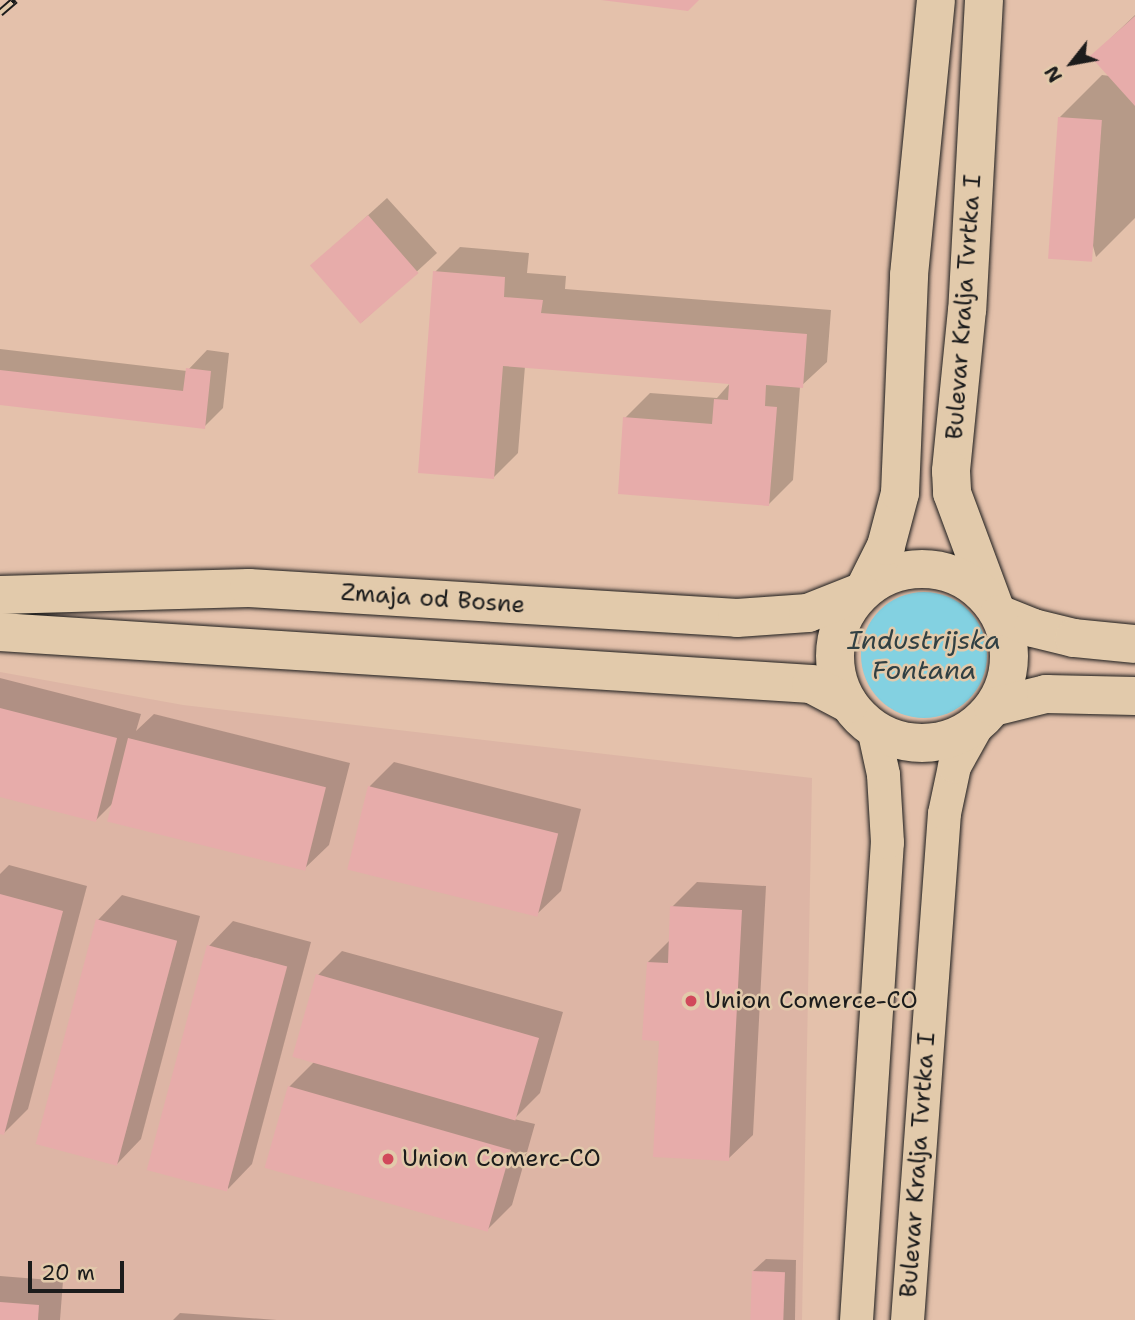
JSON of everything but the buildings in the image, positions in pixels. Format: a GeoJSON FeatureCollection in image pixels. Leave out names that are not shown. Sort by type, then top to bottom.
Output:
{"type":"FeatureCollection","features":[{"type":"Feature","properties":{"kind":"main road"},"geometry":{"type":"LineString","coordinates":[[863,590],[886,546],[900,493],[909,275],[936,0]]}},
{"type":"Feature","properties":{"kind":"main road","name":"Bulevar Kralja Tvrtka I"},"geometry":{"type":"LineString","coordinates":[[984,0],[967,310],[951,471],[952,493],[997,610]]}},
{"type":"Feature","properties":{"kind":"main road","name":"Zmaja od Bosne"},"geometry":{"type":"LineString","coordinates":[[0,595],[249,588],[749,618],[808,613],[863,590],[891,573],[919,568],[948,572],[974,585],[997,610],[1064,636],[1135,644]]}},
{"type":"Feature","properties":{"kind":"main road","name":"Zmaja od Bosne"},"geometry":{"type":"LineString","coordinates":[[861,716],[839,682],[835,658],[842,622],[863,590]]}},
{"type":"Feature","properties":{"kind":"main road"},"geometry":{"type":"LineString","coordinates":[[986,715],[1005,685],[1010,661],[1008,637],[997,610]]}},
{"type":"Feature","properties":{"kind":"main road"},"geometry":{"type":"LineString","coordinates":[[0,632],[811,684],[899,740],[927,743],[954,737],[986,715],[1046,694],[1135,696]]}},
{"type":"Feature","properties":{"kind":"street","name":"Bulevar Kralja Tvrtka I"},"geometry":{"type":"LineString","coordinates":[[907,1320],[944,813],[954,766],[986,715]]}},
{"type":"Feature","properties":{"kind":"street"},"geometry":{"type":"LineString","coordinates":[[856,1320],[887,842],[883,774],[861,716]]}},
{"type":"Feature","properties":{"kind":"shaded area"},"geometry":{"type":"Polygon","coordinates":[[[0,672],[183,705],[812,778],[802,1320],[0,1320],[0,672]]]}},
{"type":"Feature","properties":{"kind":"water","name":"Industrijska Fontana"},"geometry":{"type":"Polygon","coordinates":[[[924,592],[948,597],[969,610],[982,631],[987,655],[982,679],[969,700],[948,713],[924,718],[900,713],[879,700],[866,679],[861,655],[866,631],[879,610],[900,597],[924,592]]]}},
{"type":"Feature","properties":{"kind":"railway"},"geometry":{"type":"LineString","coordinates":[[0,13],[15,0]]}},
{"type":"Feature","properties":{"kind":"place","name":"Union Comerce-CO"},"geometry":{"type":"Point","coordinates":[691,1001]}},
{"type":"Feature","properties":{"kind":"place","name":"Union Comerc-CO"},"geometry":{"type":"Point","coordinates":[388,1159]}}]}
